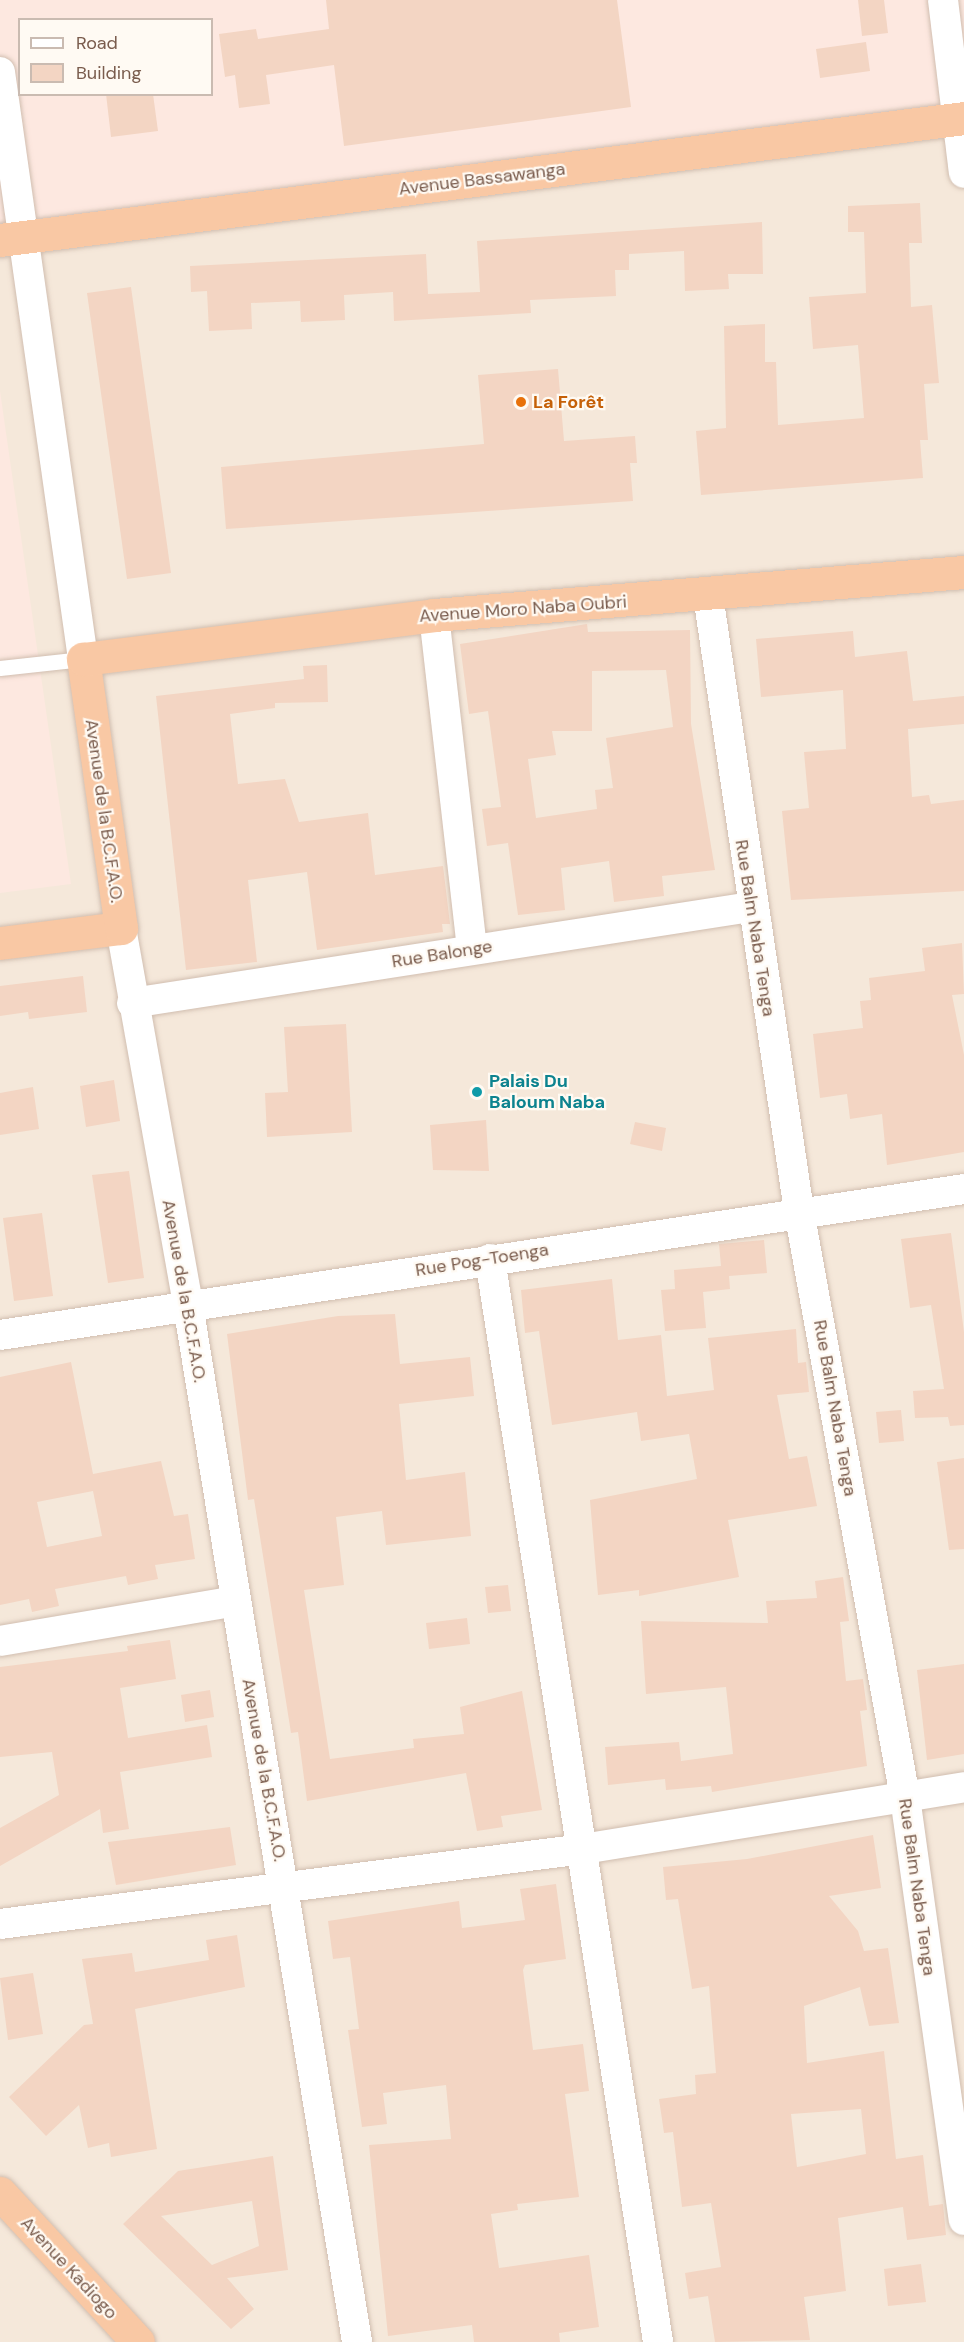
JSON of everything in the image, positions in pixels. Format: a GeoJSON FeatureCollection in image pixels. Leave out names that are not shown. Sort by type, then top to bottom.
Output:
{"type":"FeatureCollection","features":[{"type":"Feature","properties":{"kind":"highway","name":"Avenue Bassawanga"},"geometry":{"type":"LineString","coordinates":[[13,239],[962,119]]}},
{"type":"Feature","properties":{"kind":"highway","name":"Avenue Moro Naba Oubri"},"geometry":{"type":"LineString","coordinates":[[83,658],[434,615],[708,595],[964,572]]}},
{"type":"Feature","properties":{"kind":"highway","name":"Avenue de la B.C.F.A.O."},"geometry":{"type":"LineString","coordinates":[[83,658],[121,928]]}},
{"type":"Feature","properties":{"kind":"highway"},"geometry":{"type":"LineString","coordinates":[[0,944],[121,928]]}},
{"type":"Feature","properties":{"kind":"highway","name":"Avenue Kadiogo"},"geometry":{"type":"LineString","coordinates":[[0,2193],[138,2342]]}},
{"type":"Feature","properties":{"kind":"street"},"geometry":{"type":"LineString","coordinates":[[943,0],[962,119],[964,173]]}},
{"type":"Feature","properties":{"kind":"street","name":"Avenue de la B.C.F.A.O."},"geometry":{"type":"LineString","coordinates":[[0,72],[13,239],[83,658]]}},
{"type":"Feature","properties":{"kind":"street","name":"Rue Balm Naba Tenga"},"geometry":{"type":"LineString","coordinates":[[708,595],[751,907],[799,1211],[905,1797],[964,2220]]}},
{"type":"Feature","properties":{"kind":"street"},"geometry":{"type":"LineString","coordinates":[[434,615],[472,949]]}},
{"type":"Feature","properties":{"kind":"street","name":"Rue Balonge"},"geometry":{"type":"LineString","coordinates":[[132,1003],[751,907]]}},
{"type":"Feature","properties":{"kind":"street","name":"Avenue de la B.C.F.A.O."},"geometry":{"type":"LineString","coordinates":[[121,928],[132,1003],[188,1305],[357,2342]]}},
{"type":"Feature","properties":{"kind":"street","name":"Rue Pog-Toenga"},"geometry":{"type":"LineString","coordinates":[[0,1335],[799,1211],[964,1189]]}},
{"type":"Feature","properties":{"kind":"street"},"geometry":{"type":"LineString","coordinates":[[490,1259],[658,2342]]}},
{"type":"Feature","properties":{"kind":"street"},"geometry":{"type":"LineString","coordinates":[[0,1641],[236,1601]]}},
{"type":"Feature","properties":{"kind":"street"},"geometry":{"type":"LineString","coordinates":[[0,1924],[583,1849],[964,1787]]}},
{"type":"Feature","properties":{"kind":"lane"},"geometry":{"type":"LineString","coordinates":[[0,668],[83,658]]}},
{"type":"Feature","properties":{"kind":"shaded area"},"geometry":{"type":"Polygon","coordinates":[[[0,0],[964,0],[964,2342],[0,2342],[0,0]]]}},
{"type":"Feature","properties":{"kind":"shaded area"},"geometry":{"type":"Polygon","coordinates":[[[0,0],[964,0],[964,118],[0,240],[0,0]]]}},
{"type":"Feature","properties":{"kind":"shaded area"},"geometry":{"type":"Polygon","coordinates":[[[0,391],[71,884],[0,893],[0,391]]]}},
{"type":"Feature","properties":{"kind":"building"},"geometry":{"type":"Polygon","coordinates":[[[326,0],[617,0],[631,107],[344,146],[334,65],[266,75],[270,104],[239,108],[235,75],[225,77],[219,34],[256,29],[258,39],[329,29],[326,0]]]}},
{"type":"Feature","properties":{"kind":"building"},"geometry":{"type":"Polygon","coordinates":[[[858,0],[884,0],[888,33],[862,36],[858,0]]]}},
{"type":"Feature","properties":{"kind":"building"},"geometry":{"type":"Polygon","coordinates":[[[866,42],[870,71],[820,78],[816,49],[866,42]]]}},
{"type":"Feature","properties":{"kind":"building"},"geometry":{"type":"Polygon","coordinates":[[[106,96],[153,96],[158,131],[111,137],[106,96]]]}},
{"type":"Feature","properties":{"kind":"building"},"geometry":{"type":"Polygon","coordinates":[[[920,203],[922,243],[909,243],[911,307],[932,305],[939,383],[924,384],[928,440],[920,440],[923,478],[701,495],[696,431],[726,428],[724,326],[765,324],[765,362],[776,362],[778,425],[864,418],[858,345],[813,349],[809,297],[866,293],[864,232],[848,232],[848,206],[920,203]]]}},
{"type":"Feature","properties":{"kind":"building"},"geometry":{"type":"Polygon","coordinates":[[[762,222],[763,274],[728,274],[729,289],[685,291],[684,251],[629,254],[629,270],[615,270],[616,296],[530,300],[531,313],[394,321],[393,292],[344,295],[345,320],[301,322],[300,301],[251,303],[252,329],[209,331],[207,291],[191,292],[190,266],[426,254],[428,294],[480,292],[477,241],[762,222]]]}},
{"type":"Feature","properties":{"kind":"building"},"geometry":{"type":"Polygon","coordinates":[[[131,287],[171,573],[127,579],[87,293],[131,287]]]}},
{"type":"Feature","properties":{"kind":"building"},"geometry":{"type":"Polygon","coordinates":[[[558,369],[564,441],[635,436],[637,463],[630,463],[633,501],[226,529],[221,467],[484,444],[478,375],[558,369]]]}},
{"type":"Feature","properties":{"kind":"building"},"geometry":{"type":"Polygon","coordinates":[[[587,624],[588,632],[690,630],[691,724],[715,870],[662,876],[664,896],[614,902],[609,861],[561,868],[565,910],[518,915],[508,843],[487,846],[482,809],[501,807],[488,711],[469,714],[460,644],[587,624]],[[666,670],[592,671],[592,731],[552,731],[556,755],[528,759],[536,818],[597,809],[595,790],[613,788],[606,738],[673,727],[666,670]]]}},
{"type":"Feature","properties":{"kind":"building"},"geometry":{"type":"Polygon","coordinates":[[[853,631],[855,657],[907,651],[913,701],[964,696],[964,724],[908,729],[912,797],[929,795],[931,804],[964,800],[964,891],[791,900],[782,811],[809,808],[804,752],[846,749],[843,690],[761,697],[756,639],[853,631]]]}},
{"type":"Feature","properties":{"kind":"building"},"geometry":{"type":"Polygon","coordinates":[[[327,665],[328,702],[275,703],[275,708],[230,714],[238,784],[285,779],[299,822],[368,813],[375,875],[443,866],[450,924],[442,924],[443,932],[317,950],[307,872],[248,880],[257,962],[186,970],[156,696],[304,679],[303,666],[327,665]]]}},
{"type":"Feature","properties":{"kind":"building"},"geometry":{"type":"Polygon","coordinates":[[[962,943],[964,994],[952,995],[964,1055],[964,1152],[887,1165],[882,1114],[850,1119],[847,1094],[820,1098],[813,1034],[863,1028],[860,1001],[871,1000],[869,978],[925,971],[922,948],[962,943]]]}},
{"type":"Feature","properties":{"kind":"building"},"geometry":{"type":"Polygon","coordinates":[[[83,976],[87,1012],[29,1019],[28,1012],[0,1016],[0,986],[83,976]]]}},
{"type":"Feature","properties":{"kind":"building"},"geometry":{"type":"Polygon","coordinates":[[[346,1024],[352,1132],[267,1137],[265,1093],[288,1092],[284,1027],[346,1024]]]}},
{"type":"Feature","properties":{"kind":"building"},"geometry":{"type":"Polygon","coordinates":[[[114,1080],[120,1121],[86,1127],[80,1086],[114,1080]]]}},
{"type":"Feature","properties":{"kind":"building"},"geometry":{"type":"Polygon","coordinates":[[[33,1087],[39,1129],[0,1135],[0,1093],[33,1087]]]}},
{"type":"Feature","properties":{"kind":"building"},"geometry":{"type":"Polygon","coordinates":[[[486,1120],[489,1171],[433,1170],[430,1125],[486,1120]]]}},
{"type":"Feature","properties":{"kind":"building"},"geometry":{"type":"Polygon","coordinates":[[[635,1122],[666,1128],[662,1151],[630,1144],[635,1122]]]}},
{"type":"Feature","properties":{"kind":"building"},"geometry":{"type":"Polygon","coordinates":[[[129,1171],[144,1278],[108,1283],[92,1175],[129,1171]]]}},
{"type":"Feature","properties":{"kind":"building"},"geometry":{"type":"Polygon","coordinates":[[[42,1213],[53,1296],[14,1301],[3,1218],[42,1213]]]}},
{"type":"Feature","properties":{"kind":"building"},"geometry":{"type":"Polygon","coordinates":[[[951,1233],[964,1332],[964,1425],[950,1426],[948,1417],[915,1418],[913,1391],[944,1389],[931,1305],[910,1308],[901,1239],[951,1233]]]}},
{"type":"Feature","properties":{"kind":"building"},"geometry":{"type":"Polygon","coordinates":[[[764,1240],[767,1273],[729,1276],[730,1289],[703,1292],[706,1328],[665,1331],[661,1290],[675,1289],[674,1270],[721,1266],[719,1244],[764,1240]]]}},
{"type":"Feature","properties":{"kind":"building"},"geometry":{"type":"Polygon","coordinates":[[[612,1279],[618,1340],[661,1335],[667,1396],[714,1390],[708,1338],[796,1329],[798,1363],[806,1362],[809,1392],[777,1395],[789,1459],[807,1456],[817,1506],[728,1520],[739,1577],[639,1596],[639,1590],[598,1595],[590,1500],[697,1479],[689,1434],[641,1441],[637,1412],[552,1425],[539,1331],[525,1333],[521,1290],[612,1279]]]}},
{"type":"Feature","properties":{"kind":"building"},"geometry":{"type":"Polygon","coordinates":[[[395,1314],[400,1364],[470,1357],[474,1396],[399,1404],[406,1480],[465,1472],[471,1536],[386,1545],[382,1511],[336,1517],[344,1585],[304,1590],[330,1759],[414,1748],[413,1739],[464,1734],[460,1707],[522,1691],[542,1810],[501,1816],[503,1827],[477,1831],[466,1773],[307,1801],[298,1732],[291,1733],[254,1499],[248,1500],[227,1334],[338,1316],[395,1314]]]}},
{"type":"Feature","properties":{"kind":"building"},"geometry":{"type":"Polygon","coordinates":[[[71,1362],[93,1474],[161,1461],[174,1516],[188,1514],[195,1559],[155,1565],[158,1579],[128,1585],[126,1576],[55,1589],[59,1606],[32,1612],[29,1599],[0,1605],[0,1377],[71,1362]],[[93,1491],[37,1502],[47,1547],[102,1536],[93,1491]]]}},
{"type":"Feature","properties":{"kind":"building"},"geometry":{"type":"Polygon","coordinates":[[[901,1410],[904,1441],[879,1443],[876,1412],[901,1410]]]}},
{"type":"Feature","properties":{"kind":"building"},"geometry":{"type":"Polygon","coordinates":[[[964,1458],[964,1549],[949,1550],[937,1462],[964,1458]]]}},
{"type":"Feature","properties":{"kind":"building"},"geometry":{"type":"Polygon","coordinates":[[[843,1577],[849,1621],[840,1622],[846,1681],[863,1679],[867,1710],[860,1711],[867,1766],[712,1792],[711,1786],[666,1790],[665,1779],[608,1785],[605,1747],[679,1742],[681,1761],[733,1754],[726,1687],[646,1694],[641,1621],[768,1623],[766,1601],[817,1598],[815,1581],[843,1577]]]}},
{"type":"Feature","properties":{"kind":"building"},"geometry":{"type":"Polygon","coordinates":[[[508,1585],[511,1611],[488,1613],[485,1587],[508,1585]]]}},
{"type":"Feature","properties":{"kind":"building"},"geometry":{"type":"Polygon","coordinates":[[[467,1618],[470,1644],[429,1649],[426,1623],[467,1618]]]}},
{"type":"Feature","properties":{"kind":"building"},"geometry":{"type":"Polygon","coordinates":[[[170,1640],[176,1679],[120,1688],[128,1738],[207,1725],[212,1757],[120,1772],[129,1829],[103,1833],[100,1809],[0,1866],[0,1828],[59,1795],[52,1752],[0,1757],[0,1667],[128,1651],[127,1646],[170,1640]]]}},
{"type":"Feature","properties":{"kind":"building"},"geometry":{"type":"Polygon","coordinates":[[[964,1664],[964,1754],[927,1760],[917,1670],[964,1664]]]}},
{"type":"Feature","properties":{"kind":"building"},"geometry":{"type":"Polygon","coordinates":[[[210,1690],[214,1717],[185,1722],[181,1695],[210,1690]]]}},
{"type":"Feature","properties":{"kind":"building"},"geometry":{"type":"Polygon","coordinates":[[[230,1827],[236,1865],[116,1885],[108,1842],[230,1827]]]}},
{"type":"Feature","properties":{"kind":"building"},"geometry":{"type":"Polygon","coordinates":[[[873,1835],[881,1888],[829,1896],[858,1931],[864,1951],[888,1948],[899,2023],[869,2026],[860,1987],[804,2006],[807,2063],[884,2051],[896,2159],[923,2155],[929,2206],[943,2204],[946,2235],[907,2240],[903,2207],[838,2218],[846,2291],[804,2297],[810,2340],[715,2342],[708,2296],[689,2299],[685,2273],[721,2267],[711,2203],[682,2207],[673,2132],[664,2133],[659,2099],[696,2094],[695,2075],[716,2073],[709,1986],[692,1989],[678,1899],[666,1900],[663,1867],[747,1859],[873,1835]],[[861,2109],[791,2114],[797,2167],[866,2154],[861,2109]]]}},
{"type":"Feature","properties":{"kind":"building"},"geometry":{"type":"Polygon","coordinates":[[[556,1884],[566,1959],[525,1965],[523,1970],[533,2050],[583,2044],[589,2091],[565,2094],[579,2197],[517,2204],[518,2210],[491,2214],[499,2268],[589,2255],[599,2327],[559,2333],[560,2342],[474,2342],[472,2325],[388,2336],[369,2145],[451,2139],[446,2085],[383,2093],[387,2124],[362,2127],[348,2030],[359,2029],[350,1957],[333,1959],[328,1921],[459,1901],[462,1928],[525,1920],[520,1889],[556,1884]]]}},
{"type":"Feature","properties":{"kind":"building"},"geometry":{"type":"Polygon","coordinates":[[[237,1935],[245,1987],[135,2009],[157,2149],[111,2157],[109,2143],[88,2148],[79,2105],[46,2136],[9,2097],[84,2025],[93,2024],[82,1959],[132,1953],[135,1972],[209,1960],[206,1940],[237,1935]]]}},
{"type":"Feature","properties":{"kind":"building"},"geometry":{"type":"Polygon","coordinates":[[[33,1973],[43,2034],[8,2040],[0,1978],[33,1973]]]}},
{"type":"Feature","properties":{"kind":"building"},"geometry":{"type":"Polygon","coordinates":[[[273,2156],[288,2270],[227,2278],[254,2309],[231,2329],[123,2224],[178,2171],[273,2156]],[[252,2201],[161,2216],[212,2265],[259,2246],[252,2201]]]}},
{"type":"Feature","properties":{"kind":"building"},"geometry":{"type":"Polygon","coordinates":[[[921,2264],[926,2302],[888,2306],[884,2269],[921,2264]]]}},
{"type":"Feature","properties":{"kind":"place","name":"La Forêt"},"geometry":{"type":"Point","coordinates":[521,402]}},
{"type":"Feature","properties":{"kind":"place","name":"Palais Du Baloum Naba"},"geometry":{"type":"Point","coordinates":[477,1092]}}]}
